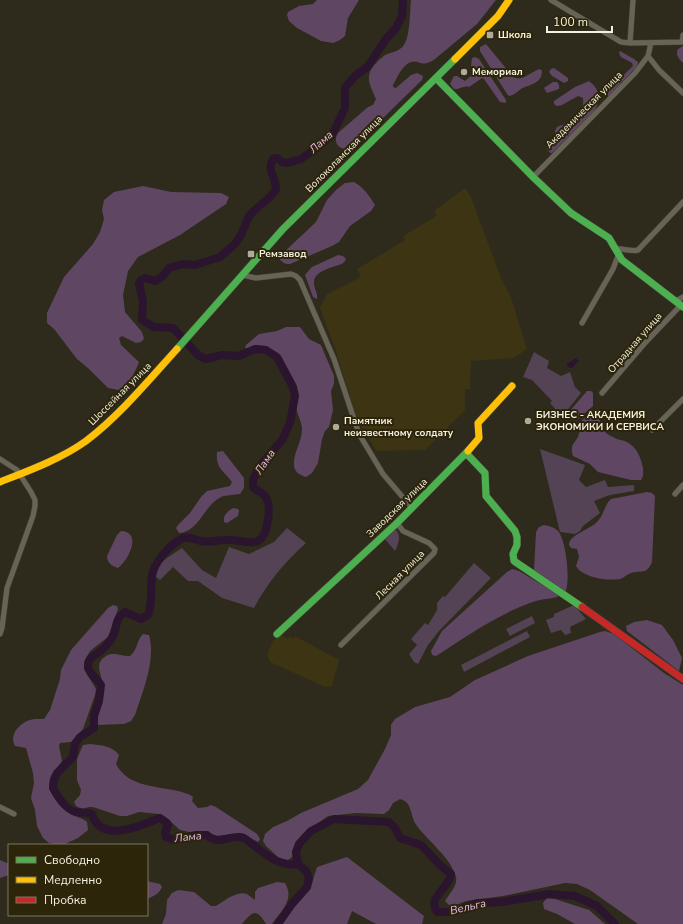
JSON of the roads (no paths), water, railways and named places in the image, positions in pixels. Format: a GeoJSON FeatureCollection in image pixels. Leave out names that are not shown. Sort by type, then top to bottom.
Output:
{"type":"FeatureCollection","features":[{"type":"Feature","properties":{"kind":"street","name":"Волоколамская улица"},"geometry":{"type":"LineString","coordinates":[[197,327],[283,229],[498,16],[509,0]]}},
{"type":"Feature","properties":{"kind":"street"},"geometry":{"type":"LineString","coordinates":[[630,43],[633,0]]}},
{"type":"Feature","properties":{"kind":"street"},"geometry":{"type":"LineString","coordinates":[[554,1],[621,42],[682,42],[683,35]]}},
{"type":"Feature","properties":{"kind":"street","name":"Академическая улица"},"geometry":{"type":"LineString","coordinates":[[533,177],[635,73],[648,56],[651,43]]}},
{"type":"Feature","properties":{"kind":"street"},"geometry":{"type":"LineString","coordinates":[[648,56],[659,70],[683,93]]}},
{"type":"Feature","properties":{"kind":"street"},"geometry":{"type":"LineString","coordinates":[[436,78],[533,177],[571,213],[609,238],[617,253],[681,302]]}},
{"type":"Feature","properties":{"kind":"street"},"geometry":{"type":"LineString","coordinates":[[582,323],[613,269],[617,253],[621,248],[634,251],[638,250],[683,202]]}},
{"type":"Feature","properties":{"kind":"street"},"geometry":{"type":"LineString","coordinates":[[242,275],[256,278],[292,274],[300,280],[334,359],[359,434],[384,474],[412,508]]}},
{"type":"Feature","properties":{"kind":"street","name":"Отрадная улица"},"geometry":{"type":"LineString","coordinates":[[602,394],[681,302]]}},
{"type":"Feature","properties":{"kind":"street","name":"Шоссейная улица"},"geometry":{"type":"LineString","coordinates":[[0,482],[52,460],[85,441],[118,413],[197,327]]}},
{"type":"Feature","properties":{"kind":"street","name":"Заводская улица"},"geometry":{"type":"LineString","coordinates":[[277,634],[397,523],[466,453],[479,438],[478,423],[512,386]]}},
{"type":"Feature","properties":{"kind":"street"},"geometry":{"type":"LineString","coordinates":[[652,430],[683,399]]}},
{"type":"Feature","properties":{"kind":"street"},"geometry":{"type":"LineString","coordinates":[[466,453],[485,474],[486,496],[515,531],[518,537],[518,544],[512,554],[514,561],[601,620],[683,679]]}},
{"type":"Feature","properties":{"kind":"street"},"geometry":{"type":"LineString","coordinates":[[0,459],[15,467],[31,492],[35,506],[33,516],[7,588],[0,634]]}},
{"type":"Feature","properties":{"kind":"street"},"geometry":{"type":"LineString","coordinates":[[675,494],[683,485]]}},
{"type":"Feature","properties":{"kind":"street","name":"Лесная улица"},"geometry":{"type":"LineString","coordinates":[[341,645],[434,553],[435,549],[431,545],[403,531],[397,523]]}},
{"type":"Feature","properties":{"kind":"street"},"geometry":{"type":"LineString","coordinates":[[0,807],[14,814]]}},
{"type":"Feature","properties":{"kind":"waterway","name":"Лама"},"geometry":{"type":"LineString","coordinates":[[278,924],[292,904],[307,887],[309,879],[307,872],[298,864],[283,863],[269,857],[244,838],[239,837],[216,840],[207,835],[197,835],[174,840],[166,837],[165,833],[168,825],[160,818],[132,828],[112,831],[97,823],[92,814],[72,811],[65,806],[53,788],[54,779],[57,773],[73,757],[75,744],[80,737],[94,728],[94,716],[99,701],[101,685],[88,668],[90,659],[102,650],[110,641],[119,617],[125,612],[141,619],[148,615],[153,571],[163,555],[176,542],[184,538],[205,541],[236,540],[253,542],[258,541],[265,533],[269,506],[265,496],[253,487],[253,480],[259,467],[282,440],[290,423],[295,396],[293,387],[277,357],[266,350],[255,349],[239,356],[222,355],[206,359],[199,356],[173,328],[154,327],[142,320],[143,301],[139,284],[141,280],[145,278],[155,281],[162,277],[169,268],[183,264],[195,265],[220,257],[235,244],[241,235],[249,216],[276,190],[276,185],[271,170],[271,163],[273,159],[277,158],[282,162],[287,163],[301,159],[332,135],[345,108],[345,88],[355,76],[368,66],[386,39],[396,28],[402,16],[403,0]]}},
{"type":"Feature","properties":{"kind":"waterway","name":"Вельга"},"geometry":{"type":"LineString","coordinates":[[298,864],[296,852],[299,844],[311,831],[334,819],[389,822],[395,828],[400,838],[421,845],[451,874],[445,887],[435,900],[434,904],[437,912],[454,912],[477,903],[501,902],[550,894],[575,896],[597,906],[615,924]]}},
{"type":"Feature","properties":{"kind":"place","name":"Школа"},"geometry":{"type":"Point","coordinates":[490,35]}},
{"type":"Feature","properties":{"kind":"place","name":"Мемориал"},"geometry":{"type":"Point","coordinates":[464,72]}},
{"type":"Feature","properties":{"kind":"place","name":"Ремзавод"},"geometry":{"type":"Point","coordinates":[251,254]}},
{"type":"Feature","properties":{"kind":"place","name":"БИЗНЕС - АКАДЕМИЯ ЭКОНОМИКИ И СЕРВИСА"},"geometry":{"type":"Point","coordinates":[528,421]}},
{"type":"Feature","properties":{"kind":"place","name":"Памятник неизвестному солдату"},"geometry":{"type":"Point","coordinates":[336,427]}}]}
